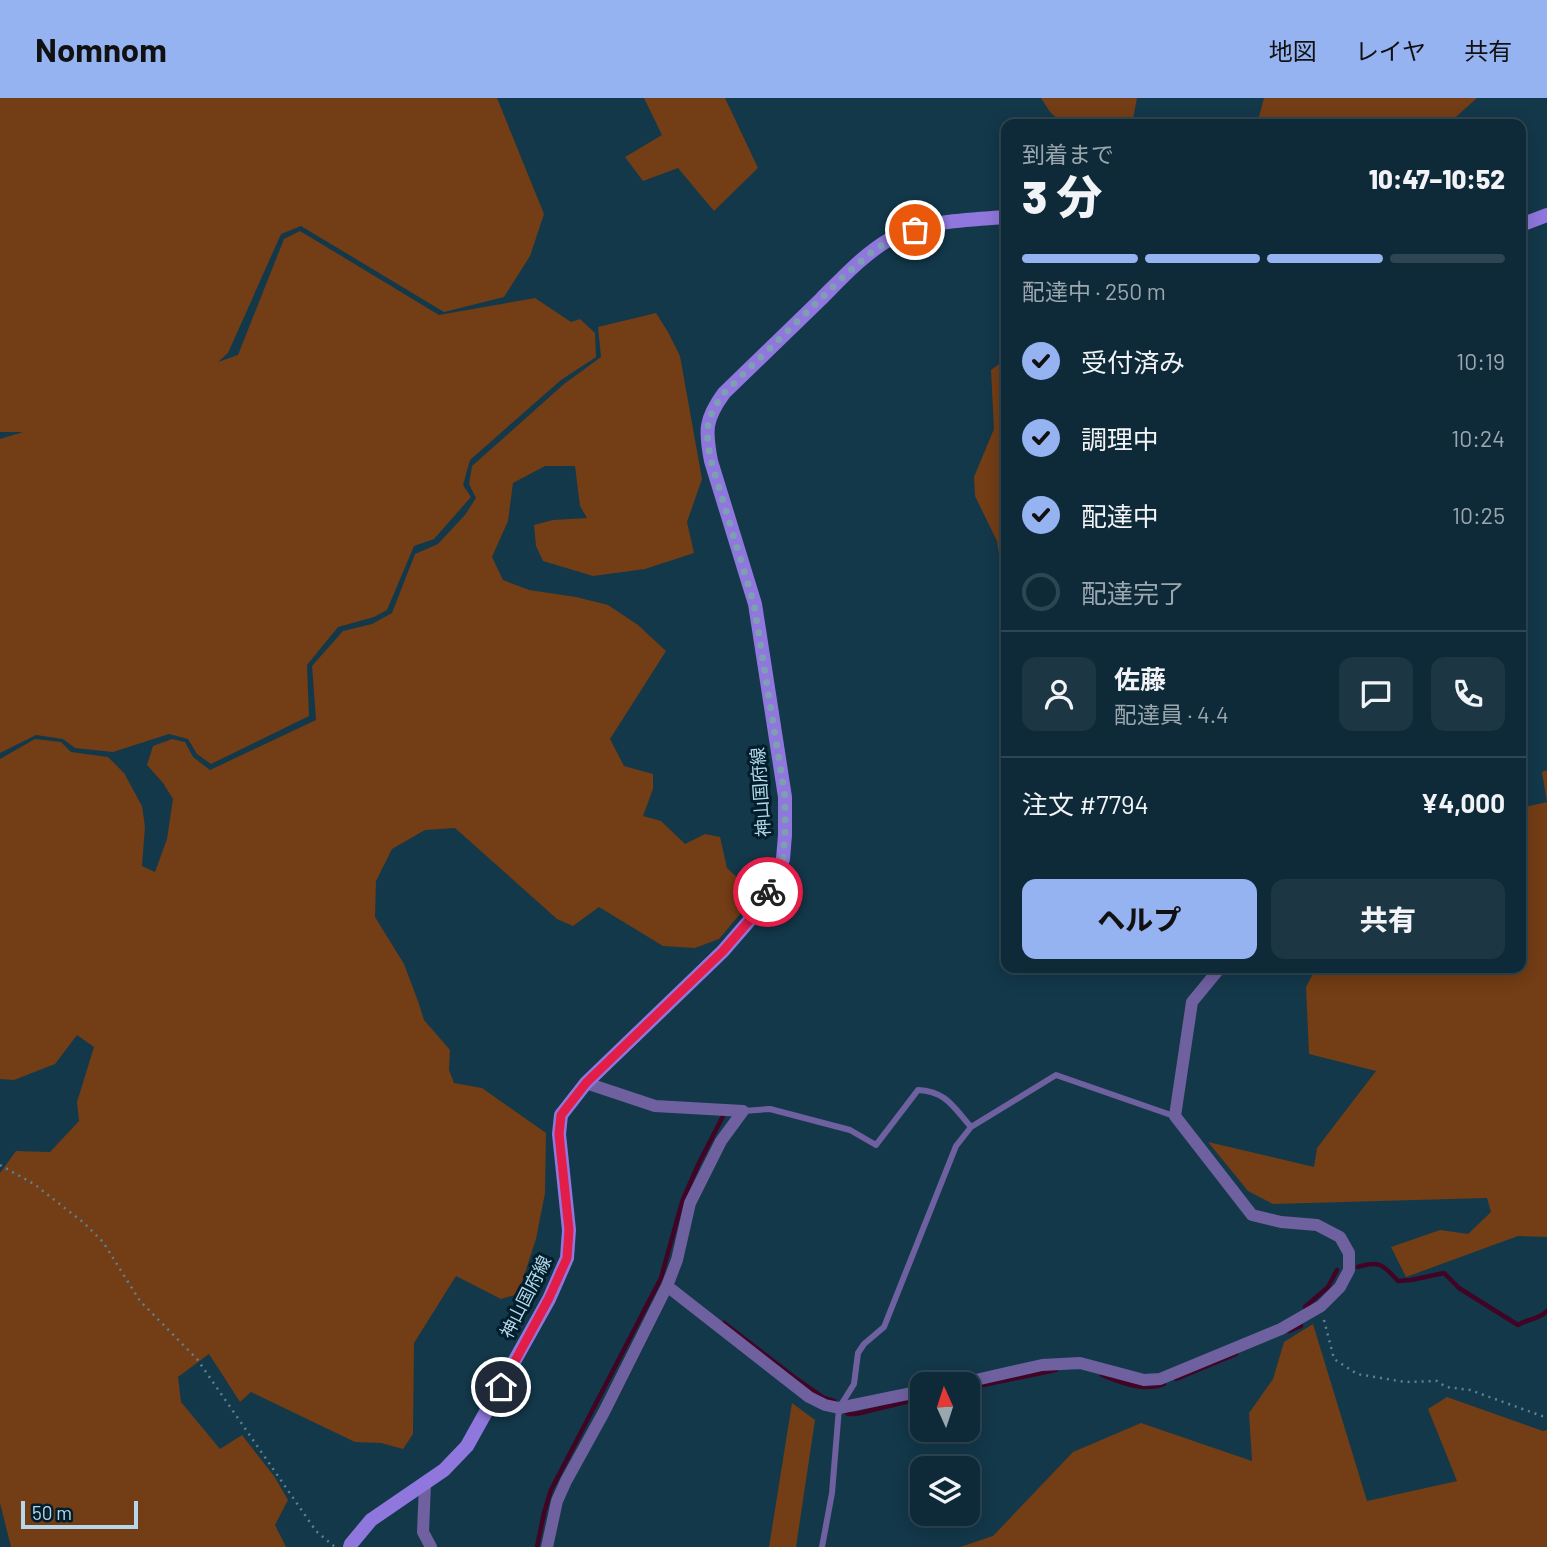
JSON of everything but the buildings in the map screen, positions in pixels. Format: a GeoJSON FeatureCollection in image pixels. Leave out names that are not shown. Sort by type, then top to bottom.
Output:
{"type":"FeatureCollection","features":[{"type":"Feature","properties":{"kind":"main road"},"geometry":{"type":"LineString","coordinates":[[1526,223],[1547,215]]}},
{"type":"Feature","properties":{"kind":"main road","name":"神山国府線"},"geometry":{"type":"LineString","coordinates":[[351,1547],[371,1520],[444,1471],[467,1446],[549,1298],[567,1258],[569,1230],[559,1134],[561,1115],[586,1083],[723,951],[761,907],[783,859],[785,797],[776,737],[754,604],[707,442],[711,411],[724,393],[843,277],[891,239],[942,222],[1001,217]]}},
{"type":"Feature","properties":{"kind":"street"},"geometry":{"type":"LineString","coordinates":[[980,1379],[1032,1367],[1080,1363],[1144,1380],[1160,1379],[1281,1329],[1321,1306],[1340,1287],[1349,1270],[1349,1253],[1340,1237],[1317,1225],[1281,1222],[1252,1215],[1175,1116],[1192,1002],[1216,973]]}},
{"type":"Feature","properties":{"kind":"street"},"geometry":{"type":"LineString","coordinates":[[586,1083],[655,1106],[743,1111]]}},
{"type":"Feature","properties":{"kind":"street"},"geometry":{"type":"LineString","coordinates":[[547,1547],[557,1501],[566,1481],[667,1286],[677,1260],[690,1203],[721,1141],[743,1111]]}},
{"type":"Feature","properties":{"kind":"street"},"geometry":{"type":"LineString","coordinates":[[667,1286],[809,1397],[825,1405],[839,1408],[910,1393]]}},
{"type":"Feature","properties":{"kind":"street"},"geometry":{"type":"LineString","coordinates":[[425,1484],[423,1532],[430,1547]]}},
{"type":"Feature","properties":{"kind":"lane"},"geometry":{"type":"LineString","coordinates":[[822,1547],[832,1493],[839,1408],[854,1384],[858,1353],[864,1344],[884,1327],[956,1146],[971,1127],[1056,1075],[1175,1116]]}},
{"type":"Feature","properties":{"kind":"lane"},"geometry":{"type":"LineString","coordinates":[[743,1111],[770,1109],[850,1130],[876,1145],[918,1090],[931,1090],[946,1098],[971,1127]]}},
{"type":"Feature","properties":{"kind":"path"},"geometry":{"type":"LineString","coordinates":[[0,1165],[34,1184],[85,1223],[103,1242],[140,1301],[197,1359],[316,1531],[335,1547]]}},
{"type":"Feature","properties":{"kind":"path"},"geometry":{"type":"LineString","coordinates":[[1321,1306],[1334,1359],[1357,1374],[1405,1382],[1437,1381],[1446,1387],[1470,1390],[1547,1416]]}},
{"type":"Feature","properties":{"kind":"shaded area"},"geometry":{"type":"Polygon","coordinates":[[[0,98],[497,98],[544,214],[530,256],[504,297],[444,312],[301,226],[281,234],[228,353],[218,362],[238,355],[284,239],[300,231],[439,315],[535,298],[571,322],[580,319],[595,333],[596,357],[561,380],[470,460],[463,485],[471,497],[434,539],[414,546],[387,610],[374,617],[338,627],[307,665],[309,716],[211,764],[197,754],[188,739],[169,734],[113,752],[75,748],[63,739],[36,735],[0,753],[0,439],[23,432],[0,432],[0,98]]]}},
{"type":"Feature","properties":{"kind":"shaded area"},"geometry":{"type":"Polygon","coordinates":[[[644,98],[725,98],[758,168],[714,211],[678,168],[643,181],[625,157],[662,135],[644,98]]]}},
{"type":"Feature","properties":{"kind":"shaded area"},"geometry":{"type":"Polygon","coordinates":[[[1041,98],[1137,98],[1133,119],[1058,119],[1041,98]]]}},
{"type":"Feature","properties":{"kind":"shaded area"},"geometry":{"type":"Polygon","coordinates":[[[1264,98],[1477,98],[1454,119],[1258,119],[1264,98]]]}},
{"type":"Feature","properties":{"kind":"shaded area"},"geometry":{"type":"Polygon","coordinates":[[[656,313],[680,356],[702,479],[687,522],[694,553],[645,569],[593,576],[543,561],[536,546],[534,525],[553,520],[587,518],[580,506],[575,466],[545,466],[513,483],[508,521],[492,557],[503,580],[529,590],[608,605],[638,625],[666,651],[610,739],[624,766],[653,774],[653,789],[643,816],[661,821],[685,844],[705,834],[720,837],[727,868],[756,895],[719,939],[695,948],[663,946],[599,907],[573,926],[557,919],[455,828],[425,830],[392,849],[376,881],[375,917],[404,964],[424,1020],[450,1050],[449,1070],[454,1083],[482,1088],[546,1133],[545,1193],[536,1239],[518,1294],[501,1299],[456,1276],[414,1343],[413,1434],[403,1449],[381,1443],[355,1442],[251,1392],[240,1402],[209,1354],[178,1377],[181,1402],[220,1449],[242,1435],[274,1476],[288,1500],[275,1525],[286,1547],[11,1547],[0,1503],[0,1173],[16,1151],[50,1152],[79,1121],[77,1102],[94,1047],[77,1035],[55,1064],[14,1080],[0,1079],[0,759],[35,739],[61,742],[71,752],[108,757],[124,773],[142,806],[145,827],[142,866],[155,872],[167,839],[173,799],[147,765],[153,746],[172,739],[185,742],[193,757],[210,770],[316,720],[312,666],[343,631],[372,624],[392,613],[415,554],[438,544],[465,515],[476,498],[469,484],[472,466],[564,384],[601,357],[598,327],[656,313]]]}},
{"type":"Feature","properties":{"kind":"shaded area"},"geometry":{"type":"Polygon","coordinates":[[[1001,363],[1001,567],[997,541],[975,496],[974,477],[994,429],[991,370],[1001,363]]]}},
{"type":"Feature","properties":{"kind":"shaded area"},"geometry":{"type":"Polygon","coordinates":[[[1547,770],[1547,802],[1542,772],[1547,770]]]}},
{"type":"Feature","properties":{"kind":"shaded area"},"geometry":{"type":"Polygon","coordinates":[[[1547,802],[1547,1237],[1518,1236],[1406,1277],[1391,1247],[1440,1230],[1468,1234],[1491,1212],[1487,1198],[1273,1204],[1248,1191],[1208,1142],[1314,1167],[1317,1148],[1376,1071],[1309,1054],[1306,987],[1313,973],[1526,973],[1526,807],[1547,802]]]}},
{"type":"Feature","properties":{"kind":"shaded area"},"geometry":{"type":"Polygon","coordinates":[[[1313,1324],[1367,1501],[1457,1481],[1428,1409],[1447,1397],[1543,1431],[1547,1430],[1547,1547],[960,1547],[993,1536],[1073,1452],[1141,1423],[1252,1461],[1249,1413],[1273,1379],[1284,1342],[1313,1324]]]}},
{"type":"Feature","properties":{"kind":"shaded area"},"geometry":{"type":"Polygon","coordinates":[[[792,1403],[815,1420],[796,1547],[769,1547],[792,1403]]]}},
{"type":"Feature","properties":{"kind":"waterway"},"geometry":{"type":"LineString","coordinates":[[537,1547],[551,1490],[661,1278],[682,1202],[723,1116]]}},
{"type":"Feature","properties":{"kind":"waterway"},"geometry":{"type":"LineString","coordinates":[[1358,1267],[1381,1265],[1398,1281],[1444,1273],[1459,1288],[1518,1325],[1547,1311]]}},
{"type":"Feature","properties":{"kind":"waterway"},"geometry":{"type":"LineString","coordinates":[[1305,1307],[1328,1287],[1337,1270]]}},
{"type":"Feature","properties":{"kind":"waterway"},"geometry":{"type":"LineString","coordinates":[[724,1323],[794,1377],[824,1398],[834,1401]]}},
{"type":"Feature","properties":{"kind":"waterway"},"geometry":{"type":"LineString","coordinates":[[1289,1331],[1301,1326]]}},
{"type":"Feature","properties":{"kind":"waterway"},"geometry":{"type":"LineString","coordinates":[[1176,1379],[1236,1354]]}},
{"type":"Feature","properties":{"kind":"waterway"},"geometry":{"type":"LineString","coordinates":[[980,1386],[1056,1370]]}},
{"type":"Feature","properties":{"kind":"waterway"},"geometry":{"type":"LineString","coordinates":[[1102,1375],[1141,1387],[1164,1384]]}},
{"type":"Feature","properties":{"kind":"waterway"},"geometry":{"type":"LineString","coordinates":[[846,1412],[856,1414],[910,1401]]}},
{"type":"Feature","properties":{"kind":"way so far"},"geometry":{"type":"LineString","coordinates":[[768,892],[783,859],[785,797],[754,604],[711,461],[707,442],[708,424],[711,411],[724,393],[843,277],[891,239],[915,230]]}},
{"type":"Feature","properties":{"kind":"route"},"geometry":{"type":"LineString","coordinates":[[501,1387],[549,1298],[567,1258],[569,1230],[559,1134],[561,1115],[586,1083],[723,951],[761,907],[768,892]]}}]}
